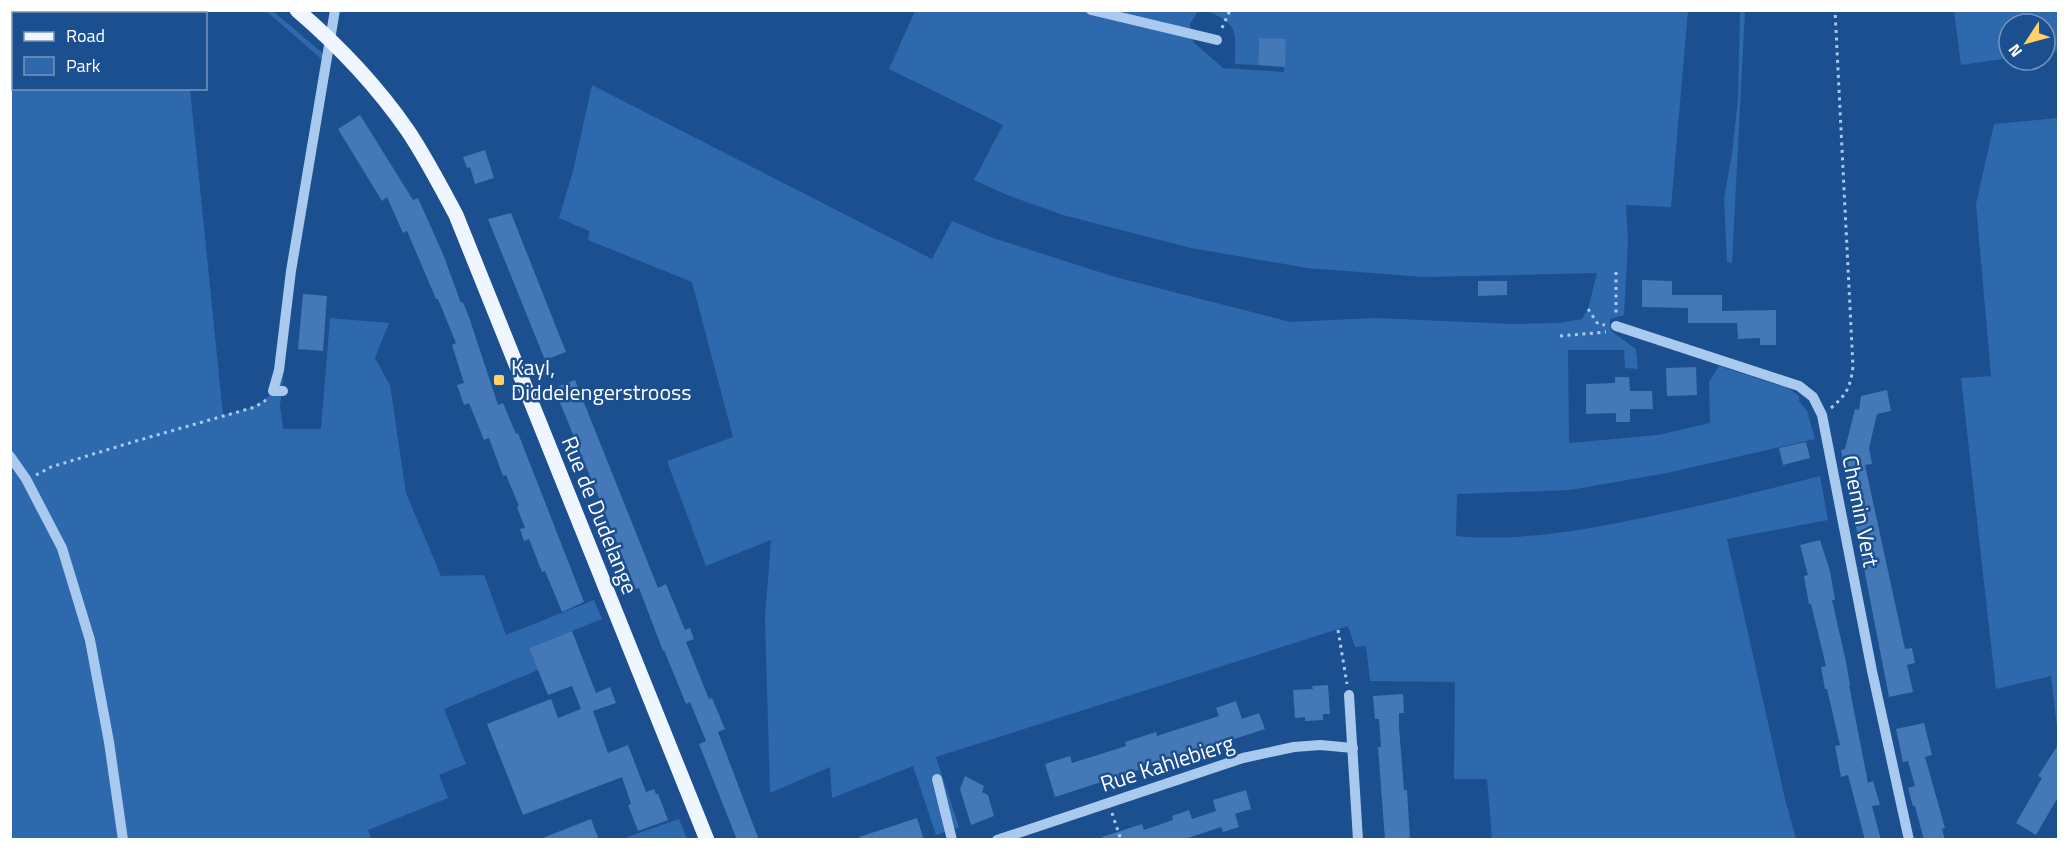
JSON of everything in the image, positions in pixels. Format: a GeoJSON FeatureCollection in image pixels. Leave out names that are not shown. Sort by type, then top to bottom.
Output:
{"type":"FeatureCollection","features":[{"type":"Feature","properties":{"kind":"main road","name":"Rue de Dudelange"},"geometry":{"type":"LineString","coordinates":[[297,10],[329,38],[376,88],[408,131],[456,215],[707,840]]}},
{"type":"Feature","properties":{"kind":"street"},"geometry":{"type":"LineString","coordinates":[[278,391],[291,282],[334,10]]}},
{"type":"Feature","properties":{"kind":"street"},"geometry":{"type":"LineString","coordinates":[[1091,10],[1217,40]]}},
{"type":"Feature","properties":{"kind":"street","name":"Chemin Vert"},"geometry":{"type":"LineString","coordinates":[[1616,326],[1799,386],[1813,397],[1822,415],[1872,671],[1909,840]]}},
{"type":"Feature","properties":{"kind":"street"},"geometry":{"type":"LineString","coordinates":[[10,456],[26,479],[62,548],[90,640],[109,742],[123,840]]}},
{"type":"Feature","properties":{"kind":"street"},"geometry":{"type":"LineString","coordinates":[[1349,695],[1358,840]]}},
{"type":"Feature","properties":{"kind":"street","name":"Rue Kahlebierg"},"geometry":{"type":"LineString","coordinates":[[997,840],[1243,758],[1294,747],[1320,745],[1353,748]]}},
{"type":"Feature","properties":{"kind":"street"},"geometry":{"type":"LineString","coordinates":[[937,779],[952,840]]}},
{"type":"Feature","properties":{"kind":"path"},"geometry":{"type":"LineString","coordinates":[[1217,40],[1230,10]]}},
{"type":"Feature","properties":{"kind":"path"},"geometry":{"type":"LineString","coordinates":[[1822,415],[1842,399],[1851,386],[1853,367],[1835,10]]}},
{"type":"Feature","properties":{"kind":"path"},"geometry":{"type":"LineString","coordinates":[[1560,336],[1611,331],[1616,326],[1616,272]]}},
{"type":"Feature","properties":{"kind":"path"},"geometry":{"type":"LineString","coordinates":[[1588,309],[1598,324],[1616,326]]}},
{"type":"Feature","properties":{"kind":"path"},"geometry":{"type":"LineString","coordinates":[[26,479],[51,467],[255,407],[278,391]]}},
{"type":"Feature","properties":{"kind":"path"},"geometry":{"type":"LineString","coordinates":[[1338,630],[1349,695]]}},
{"type":"Feature","properties":{"kind":"path"},"geometry":{"type":"LineString","coordinates":[[1109,802],[1121,840]]}},
{"type":"Feature","properties":{"kind":"green space"},"geometry":{"type":"Polygon","coordinates":[[[10,11],[182,11],[12,12],[12,90],[190,90],[223,415],[257,405],[273,391],[295,272],[280,406],[283,429],[321,429],[330,318],[389,323],[375,358],[390,385],[406,493],[441,576],[484,575],[506,635],[594,600],[602,619],[529,648],[538,670],[444,709],[466,764],[439,775],[448,798],[368,830],[371,839],[11,839],[10,11]]]}},
{"type":"Feature","properties":{"kind":"green space"},"geometry":{"type":"Polygon","coordinates":[[[266,11],[273,11],[326,56],[325,62],[266,11]]]}},
{"type":"Feature","properties":{"kind":"green space"},"geometry":{"type":"Polygon","coordinates":[[[915,11],[1198,11],[1190,24],[1193,42],[1223,68],[1284,72],[1286,40],[1259,38],[1258,65],[1235,64],[1234,31],[1226,21],[1208,11],[1688,11],[1671,207],[1626,205],[1628,242],[1624,315],[1610,319],[1611,331],[1636,349],[1638,369],[1625,368],[1624,350],[1568,350],[1569,443],[1658,435],[1710,423],[1709,382],[1719,366],[1790,389],[1799,396],[1799,401],[1807,411],[1815,439],[1667,473],[1570,490],[1457,494],[1456,536],[1528,536],[1576,530],[1690,508],[1820,476],[1828,520],[1727,539],[1796,839],[1492,839],[1487,779],[1454,779],[1455,682],[1370,681],[1366,646],[1355,647],[1348,626],[936,757],[959,827],[936,835],[913,766],[832,798],[830,767],[770,793],[765,618],[771,540],[706,566],[667,461],[733,437],[692,282],[588,240],[589,231],[559,218],[573,171],[592,85],[932,259],[952,221],[993,238],[1115,277],[1290,322],[1375,318],[1512,324],[1558,323],[1582,319],[1588,309],[1597,273],[1423,277],[1307,268],[1191,248],[1063,215],[1007,195],[974,180],[1003,125],[889,69],[915,11]]]}},
{"type":"Feature","properties":{"kind":"green space"},"geometry":{"type":"Polygon","coordinates":[[[1740,11],[1745,11],[1732,263],[1727,262],[1724,198],[1732,154],[1738,98],[1740,11]]]}},
{"type":"Feature","properties":{"kind":"green space"},"geometry":{"type":"Polygon","coordinates":[[[1954,11],[2058,11],[2058,51],[2057,12],[1997,12],[1997,60],[1961,65],[1954,11]]]}},
{"type":"Feature","properties":{"kind":"green space"},"geometry":{"type":"Polygon","coordinates":[[[2058,118],[2058,736],[2051,676],[1996,689],[1961,378],[1991,376],[1976,204],[1994,124],[2058,118]]]}},
{"type":"Feature","properties":{"kind":"green space"},"geometry":{"type":"Polygon","coordinates":[[[679,819],[687,839],[622,839],[679,819]]]}},
{"type":"Feature","properties":{"kind":"building"},"geometry":{"type":"Polygon","coordinates":[[[1259,38],[1286,39],[1285,67],[1258,65],[1259,38]]]}},
{"type":"Feature","properties":{"kind":"building"},"geometry":{"type":"Polygon","coordinates":[[[360,115],[413,200],[418,198],[443,254],[461,303],[463,302],[469,317],[498,405],[503,403],[516,434],[518,433],[584,602],[562,612],[529,539],[524,541],[520,529],[525,528],[517,507],[519,506],[506,475],[503,476],[489,438],[484,440],[469,403],[464,405],[457,385],[464,383],[452,345],[456,343],[407,231],[403,233],[387,197],[382,201],[338,129],[360,115]]]}},
{"type":"Feature","properties":{"kind":"building"},"geometry":{"type":"Polygon","coordinates":[[[485,150],[494,178],[475,184],[470,167],[467,168],[463,157],[485,150]]]}},
{"type":"Feature","properties":{"kind":"building"},"geometry":{"type":"Polygon","coordinates":[[[511,213],[566,352],[545,360],[488,219],[511,213]]]}},
{"type":"Feature","properties":{"kind":"building"},"geometry":{"type":"Polygon","coordinates":[[[1642,280],[1672,281],[1672,295],[1722,295],[1722,311],[1776,310],[1776,345],[1760,345],[1760,338],[1738,339],[1737,323],[1688,323],[1688,308],[1642,307],[1642,280]]]}},
{"type":"Feature","properties":{"kind":"building"},"geometry":{"type":"Polygon","coordinates":[[[1478,281],[1507,281],[1507,295],[1478,296],[1478,281]]]}},
{"type":"Feature","properties":{"kind":"building"},"geometry":{"type":"Polygon","coordinates":[[[303,294],[327,296],[323,351],[298,349],[303,294]]]}},
{"type":"Feature","properties":{"kind":"building"},"geometry":{"type":"Polygon","coordinates":[[[1696,367],[1697,395],[1667,396],[1666,368],[1696,367]]]}},
{"type":"Feature","properties":{"kind":"building"},"geometry":{"type":"Polygon","coordinates":[[[1615,377],[1629,377],[1630,391],[1652,391],[1653,409],[1630,409],[1630,422],[1616,422],[1616,413],[1586,414],[1586,384],[1615,383],[1615,377]]]}},
{"type":"Feature","properties":{"kind":"building"},"geometry":{"type":"Polygon","coordinates":[[[575,380],[658,588],[666,584],[685,630],[690,628],[694,639],[686,642],[709,699],[712,698],[725,729],[718,732],[759,840],[737,840],[699,744],[706,741],[690,702],[686,704],[639,588],[636,589],[554,388],[575,380]]]}},
{"type":"Feature","properties":{"kind":"building"},"geometry":{"type":"Polygon","coordinates":[[[1887,390],[1891,411],[1877,414],[1869,448],[1872,464],[1865,465],[1905,649],[1912,648],[1915,663],[1907,665],[1913,692],[1889,697],[1841,450],[1845,449],[1855,409],[1859,410],[1861,396],[1887,390]]]}},
{"type":"Feature","properties":{"kind":"building"},"geometry":{"type":"Polygon","coordinates":[[[1806,442],[1810,458],[1783,465],[1779,448],[1806,442]]]}},
{"type":"Feature","properties":{"kind":"building"},"geometry":{"type":"Polygon","coordinates":[[[1820,540],[1830,571],[1835,600],[1832,600],[1868,783],[1873,781],[1880,805],[1872,806],[1881,840],[1865,840],[1848,775],[1841,777],[1835,746],[1840,745],[1827,689],[1825,689],[1821,667],[1826,666],[1811,604],[1809,604],[1804,576],[1808,575],[1800,545],[1820,540]]]}},
{"type":"Feature","properties":{"kind":"building"},"geometry":{"type":"Polygon","coordinates":[[[572,631],[596,693],[610,687],[616,703],[593,711],[608,753],[628,745],[646,792],[654,789],[658,794],[668,820],[638,831],[628,805],[631,804],[622,777],[523,815],[487,724],[551,699],[558,718],[581,709],[572,686],[548,695],[529,648],[572,631]]]}},
{"type":"Feature","properties":{"kind":"building"},"geometry":{"type":"Polygon","coordinates":[[[1328,685],[1330,714],[1323,714],[1323,720],[1305,721],[1305,717],[1295,718],[1293,690],[1313,689],[1312,686],[1328,685]]]}},
{"type":"Feature","properties":{"kind":"building"},"geometry":{"type":"Polygon","coordinates":[[[1403,694],[1404,713],[1399,713],[1399,727],[1404,790],[1407,790],[1410,840],[1385,840],[1378,747],[1381,747],[1379,719],[1375,719],[1373,696],[1403,694]]]}},
{"type":"Feature","properties":{"kind":"building"},"geometry":{"type":"Polygon","coordinates":[[[1236,701],[1242,719],[1259,713],[1265,729],[1055,797],[1045,764],[1070,756],[1072,763],[1126,746],[1125,742],[1156,732],[1157,736],[1219,716],[1216,708],[1236,701]]]}},
{"type":"Feature","properties":{"kind":"building"},"geometry":{"type":"Polygon","coordinates":[[[1924,723],[1932,755],[1925,757],[1945,828],[1942,829],[1945,840],[1924,840],[1908,788],[1915,786],[1908,761],[1903,762],[1896,729],[1924,723]]]}},
{"type":"Feature","properties":{"kind":"building"},"geometry":{"type":"Polygon","coordinates":[[[2058,745],[2058,797],[2036,835],[2016,823],[2042,778],[2038,776],[2058,745]]]}},
{"type":"Feature","properties":{"kind":"building"},"geometry":{"type":"Polygon","coordinates":[[[965,776],[984,786],[982,792],[988,795],[994,816],[971,825],[960,789],[965,776]]]}},
{"type":"Feature","properties":{"kind":"building"},"geometry":{"type":"Polygon","coordinates":[[[1246,790],[1251,809],[1235,814],[1239,827],[1223,832],[1221,827],[1182,840],[1102,840],[1102,837],[1142,824],[1144,830],[1173,820],[1172,816],[1189,810],[1192,819],[1216,811],[1213,800],[1246,790]]]}},
{"type":"Feature","properties":{"kind":"building"},"geometry":{"type":"Polygon","coordinates":[[[917,818],[924,840],[859,840],[859,837],[917,818]]]}},
{"type":"Feature","properties":{"kind":"building"},"geometry":{"type":"Polygon","coordinates":[[[591,819],[599,840],[540,839],[591,819]]]}},
{"type":"Feature","properties":{"kind":"place","name":"Kayl, Diddelengerstrooss"},"geometry":{"type":"Point","coordinates":[499,380]}}]}
